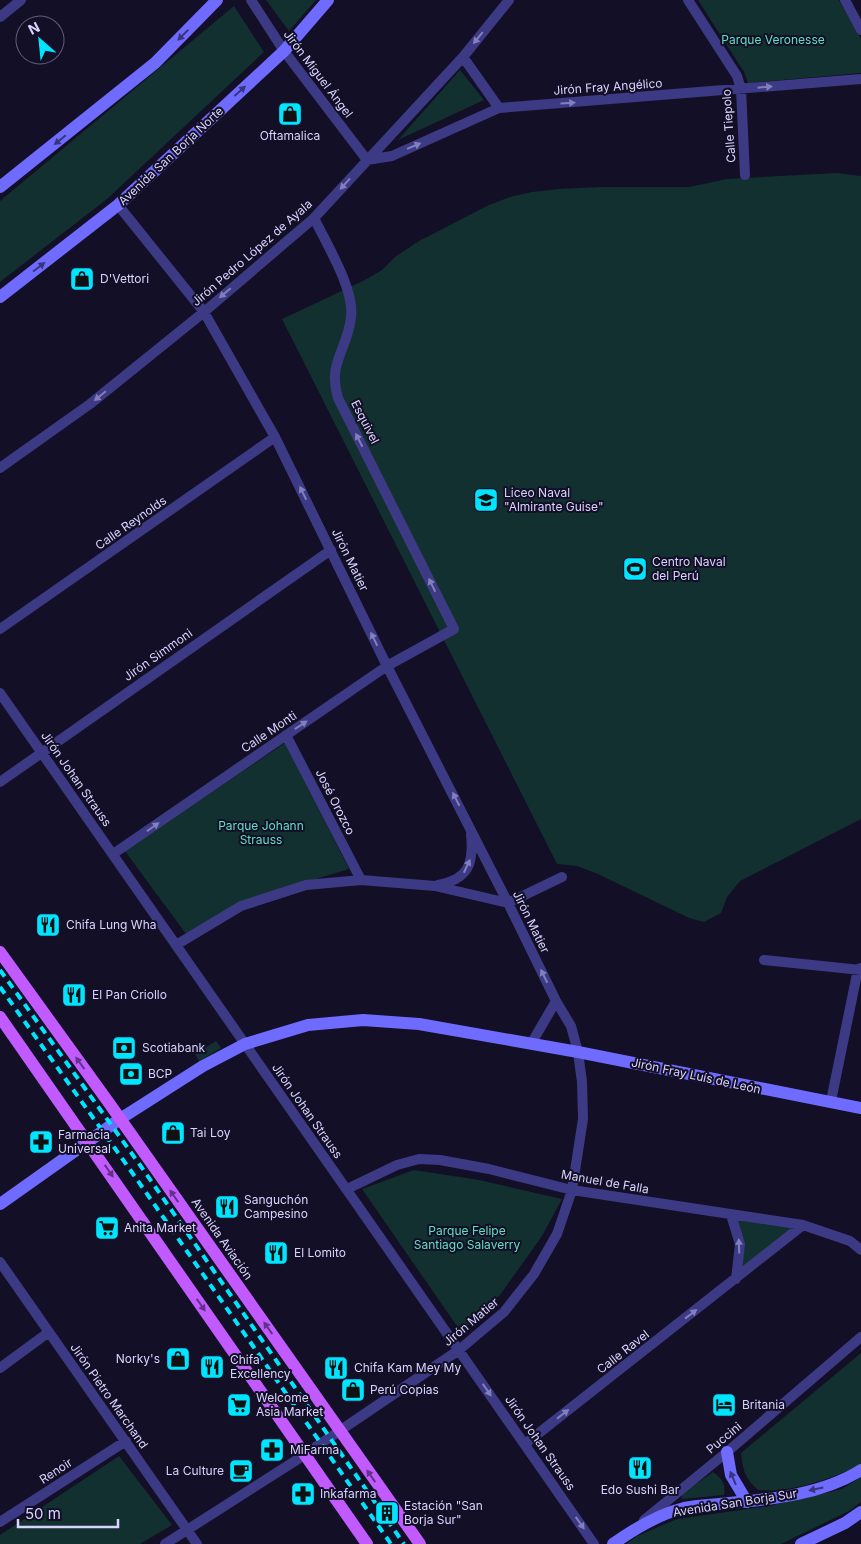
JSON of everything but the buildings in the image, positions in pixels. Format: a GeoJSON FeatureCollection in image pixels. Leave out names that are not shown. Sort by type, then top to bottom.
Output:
{"type":"FeatureCollection","features":[{"type":"Feature","properties":{"kind":"main road"},"geometry":{"type":"LineString","coordinates":[[0,187],[155,63],[217,0]]}},
{"type":"Feature","properties":{"kind":"main road","name":"Avenida San Borja Norte"},"geometry":{"type":"LineString","coordinates":[[0,296],[118,205],[284,51],[328,0]]}},
{"type":"Feature","properties":{"kind":"main road","name":"Avenida Aviación"},"geometry":{"type":"LineString","coordinates":[[0,952],[420,1544]]}},
{"type":"Feature","properties":{"kind":"main road"},"geometry":{"type":"LineString","coordinates":[[0,1017],[367,1544]]}},
{"type":"Feature","properties":{"kind":"main road","name":"Jirón Fray Luís de León"},"geometry":{"type":"LineString","coordinates":[[0,1204],[120,1119],[203,1066],[245,1044],[308,1025],[363,1020],[419,1024],[578,1052],[861,1108]]}},
{"type":"Feature","properties":{"kind":"main road"},"geometry":{"type":"LineString","coordinates":[[727,1452],[731,1475],[747,1502]]}},
{"type":"Feature","properties":{"kind":"main road","name":"Avenida San Borja Sur"},"geometry":{"type":"LineString","coordinates":[[618,1540],[665,1514],[684,1508],[765,1500],[825,1487],[850,1477],[861,1470]]}},
{"type":"Feature","properties":{"kind":"main road"},"geometry":{"type":"LineString","coordinates":[[801,1544],[845,1523],[861,1512]]}},
{"type":"Feature","properties":{"kind":"street"},"geometry":{"type":"LineString","coordinates":[[0,17],[21,0]]}},
{"type":"Feature","properties":{"kind":"street","name":"Jirón Miguel Ángel"},"geometry":{"type":"LineString","coordinates":[[250,0],[284,51],[367,160]]}},
{"type":"Feature","properties":{"kind":"street","name":"Jirón Pedro López de Ayala"},"geometry":{"type":"LineString","coordinates":[[0,468],[90,404],[204,312],[314,218],[462,57],[509,0]]}},
{"type":"Feature","properties":{"kind":"street","name":"Calle Tiepolo"},"geometry":{"type":"LineString","coordinates":[[688,0],[737,76],[741,89],[745,175]]}},
{"type":"Feature","properties":{"kind":"street"},"geometry":{"type":"LineString","coordinates":[[845,0],[861,30]]}},
{"type":"Feature","properties":{"kind":"street"},"geometry":{"type":"LineString","coordinates":[[462,57],[499,108]]}},
{"type":"Feature","properties":{"kind":"street","name":"Jirón Fray Angélico"},"geometry":{"type":"LineString","coordinates":[[367,160],[392,156],[499,108],[861,79]]}},
{"type":"Feature","properties":{"kind":"street","name":"Jirón Matier"},"geometry":{"type":"LineString","coordinates":[[118,205],[204,312],[276,437],[388,666],[570,1026],[578,1052],[582,1082],[583,1119],[572,1190],[557,1234],[534,1274],[504,1312],[459,1350],[304,1455],[165,1544]]}},
{"type":"Feature","properties":{"kind":"street","name":"Esquivel"},"geometry":{"type":"LineString","coordinates":[[314,218],[348,291],[352,316],[334,374],[338,398],[454,629]]}},
{"type":"Feature","properties":{"kind":"street","name":"Calle Reynolds"},"geometry":{"type":"LineString","coordinates":[[0,629],[276,437]]}},
{"type":"Feature","properties":{"kind":"street","name":"Jirón Simmoni"},"geometry":{"type":"LineString","coordinates":[[0,782],[331,550]]}},
{"type":"Feature","properties":{"kind":"street","name":"Calle Monti"},"geometry":{"type":"LineString","coordinates":[[113,854],[388,666],[454,629]]}},
{"type":"Feature","properties":{"kind":"street","name":"Jirón Johan Strauss"},"geometry":{"type":"LineString","coordinates":[[0,693],[594,1544]]}},
{"type":"Feature","properties":{"kind":"street","name":"José Orozco"},"geometry":{"type":"LineString","coordinates":[[286,735],[361,880]]}},
{"type":"Feature","properties":{"kind":"street"},"geometry":{"type":"LineString","coordinates":[[435,886],[452,883],[464,874],[470,863],[472,850],[470,826]]}},
{"type":"Feature","properties":{"kind":"street"},"geometry":{"type":"LineString","coordinates":[[176,945],[241,906],[306,885],[361,880],[435,886],[508,903],[562,877]]}},
{"type":"Feature","properties":{"kind":"street"},"geometry":{"type":"LineString","coordinates":[[764,960],[860,969],[831,1101]]}},
{"type":"Feature","properties":{"kind":"street"},"geometry":{"type":"LineString","coordinates":[[531,1044],[556,1001]]}},
{"type":"Feature","properties":{"kind":"street","name":"Manuel de Falla"},"geometry":{"type":"LineString","coordinates":[[347,1189],[397,1165],[418,1160],[440,1160],[489,1169],[572,1190],[803,1225],[850,1241],[861,1250]]}},
{"type":"Feature","properties":{"kind":"street"},"geometry":{"type":"LineString","coordinates":[[731,1215],[740,1244],[736,1279]]}},
{"type":"Feature","properties":{"kind":"street","name":"Calle Ravel"},"geometry":{"type":"LineString","coordinates":[[524,1444],[803,1225]]}},
{"type":"Feature","properties":{"kind":"street","name":"Jirón Pietro Marchand"},"geometry":{"type":"LineString","coordinates":[[0,1262],[198,1544]]}},
{"type":"Feature","properties":{"kind":"street"},"geometry":{"type":"LineString","coordinates":[[0,1368],[49,1332]]}},
{"type":"Feature","properties":{"kind":"street","name":"Puccini"},"geometry":{"type":"LineString","coordinates":[[618,1540],[727,1452],[861,1338]]}},
{"type":"Feature","properties":{"kind":"street","name":"Renoir"},"geometry":{"type":"LineString","coordinates":[[0,1522],[126,1441]]}},
{"type":"Feature","properties":{"kind":"green space"},"geometry":{"type":"Polygon","coordinates":[[[266,0],[316,0],[289,31],[266,0]]]}},
{"type":"Feature","properties":{"kind":"green space","name":"Parque Veronesse"},"geometry":{"type":"Polygon","coordinates":[[[698,0],[839,0],[861,39],[861,73],[748,83],[744,72],[698,0]]]}},
{"type":"Feature","properties":{"kind":"green space"},"geometry":{"type":"Polygon","coordinates":[[[234,6],[264,52],[107,199],[0,282],[0,201],[234,6]]]}},
{"type":"Feature","properties":{"kind":"green space"},"geometry":{"type":"Polygon","coordinates":[[[460,70],[484,100],[398,140],[460,70]]]}},
{"type":"Feature","properties":{"kind":"green space","name":"Centro Naval del Perú"},"geometry":{"type":"Polygon","coordinates":[[[836,173],[861,176],[861,819],[740,881],[727,897],[721,913],[704,922],[689,918],[598,874],[577,866],[557,864],[282,319],[363,281],[382,270],[395,257],[419,241],[489,205],[510,197],[559,189],[689,187],[727,179],[836,173]]]}},
{"type":"Feature","properties":{"kind":"green space","name":"Parque Johann Strauss"},"geometry":{"type":"Polygon","coordinates":[[[285,743],[349,869],[240,902],[186,934],[125,851],[285,743]]]}},
{"type":"Feature","properties":{"kind":"green space"},"geometry":{"type":"Polygon","coordinates":[[[216,1041],[221,1048],[199,1061],[195,1054],[216,1041]]]}},
{"type":"Feature","properties":{"kind":"green space","name":"Parque Felipe Santiago Salaverry"},"geometry":{"type":"Polygon","coordinates":[[[414,1170],[479,1180],[562,1199],[542,1236],[500,1295],[461,1332],[362,1189],[414,1170]]]}},
{"type":"Feature","properties":{"kind":"green space"},"geometry":{"type":"Polygon","coordinates":[[[731,1215],[803,1225],[736,1279],[740,1244],[731,1215]]]}},
{"type":"Feature","properties":{"kind":"green space"},"geometry":{"type":"Polygon","coordinates":[[[861,1353],[861,1464],[838,1475],[811,1484],[784,1489],[758,1490],[745,1474],[741,1453],[861,1353]]]}},
{"type":"Feature","properties":{"kind":"green space"},"geometry":{"type":"Polygon","coordinates":[[[119,1456],[172,1525],[140,1544],[0,1544],[0,1535],[119,1456]]]}},
{"type":"Feature","properties":{"kind":"green space"},"geometry":{"type":"Polygon","coordinates":[[[713,1472],[723,1482],[724,1495],[682,1499],[682,1494],[713,1472]]]}},
{"type":"Feature","properties":{"kind":"green space"},"geometry":{"type":"Polygon","coordinates":[[[861,1477],[861,1502],[849,1511],[781,1544],[626,1544],[637,1536],[677,1519],[769,1506],[842,1489],[861,1477]]]}},
{"type":"Feature","properties":{"kind":"railway"},"geometry":{"type":"LineString","coordinates":[[0,970],[140,1165],[404,1544]]}},
{"type":"Feature","properties":{"kind":"railway"},"geometry":{"type":"LineString","coordinates":[[0,987],[131,1171],[391,1544]]}},
{"type":"Feature","properties":{"kind":"place","name":"Oftamalica"},"geometry":{"type":"Point","coordinates":[290,114]}},
{"type":"Feature","properties":{"kind":"place","name":"D'Vettori"},"geometry":{"type":"Point","coordinates":[82,279]}},
{"type":"Feature","properties":{"kind":"place","name":"Liceo Naval \"Almirante Guise\""},"geometry":{"type":"Point","coordinates":[486,500]}},
{"type":"Feature","properties":{"kind":"place","name":"Centro Naval del Perú"},"geometry":{"type":"Point","coordinates":[635,569]}},
{"type":"Feature","properties":{"kind":"place","name":"Chifa Lung Wha"},"geometry":{"type":"Point","coordinates":[48,925]}},
{"type":"Feature","properties":{"kind":"place","name":"El Pan Criollo"},"geometry":{"type":"Point","coordinates":[74,995]}},
{"type":"Feature","properties":{"kind":"place","name":"Scotiabank"},"geometry":{"type":"Point","coordinates":[124,1048]}},
{"type":"Feature","properties":{"kind":"place","name":"BCP"},"geometry":{"type":"Point","coordinates":[131,1074]}},
{"type":"Feature","properties":{"kind":"place","name":"Tai Loy"},"geometry":{"type":"Point","coordinates":[173,1133]}},
{"type":"Feature","properties":{"kind":"place","name":"Farmacia Universal"},"geometry":{"type":"Point","coordinates":[41,1142]}},
{"type":"Feature","properties":{"kind":"place","name":"Sanguchón Campesino"},"geometry":{"type":"Point","coordinates":[227,1207]}},
{"type":"Feature","properties":{"kind":"place","name":"Anita Market"},"geometry":{"type":"Point","coordinates":[107,1228]}},
{"type":"Feature","properties":{"kind":"place","name":"El Lomito"},"geometry":{"type":"Point","coordinates":[276,1253]}},
{"type":"Feature","properties":{"kind":"place","name":"Norky's"},"geometry":{"type":"Point","coordinates":[178,1359]}},
{"type":"Feature","properties":{"kind":"place","name":"Chifa Excellency"},"geometry":{"type":"Point","coordinates":[212,1367]}},
{"type":"Feature","properties":{"kind":"place","name":"Chifa Kam Mey My"},"geometry":{"type":"Point","coordinates":[336,1368]}},
{"type":"Feature","properties":{"kind":"place","name":"Perú Copias"},"geometry":{"type":"Point","coordinates":[353,1390]}},
{"type":"Feature","properties":{"kind":"place","name":"Welcome Asia Market"},"geometry":{"type":"Point","coordinates":[239,1405]}},
{"type":"Feature","properties":{"kind":"place","name":"Britania"},"geometry":{"type":"Point","coordinates":[724,1405]}},
{"type":"Feature","properties":{"kind":"place","name":"MiFarma"},"geometry":{"type":"Point","coordinates":[272,1450]}},
{"type":"Feature","properties":{"kind":"place","name":"Edo Sushi Bar"},"geometry":{"type":"Point","coordinates":[640,1468]}},
{"type":"Feature","properties":{"kind":"place","name":"La Culture"},"geometry":{"type":"Point","coordinates":[241,1471]}},
{"type":"Feature","properties":{"kind":"place","name":"Inkafarma"},"geometry":{"type":"Point","coordinates":[303,1494]}},
{"type":"Feature","properties":{"kind":"place","name":"Estación \"San Borja Sur\""},"geometry":{"type":"Point","coordinates":[387,1513]}}]}
